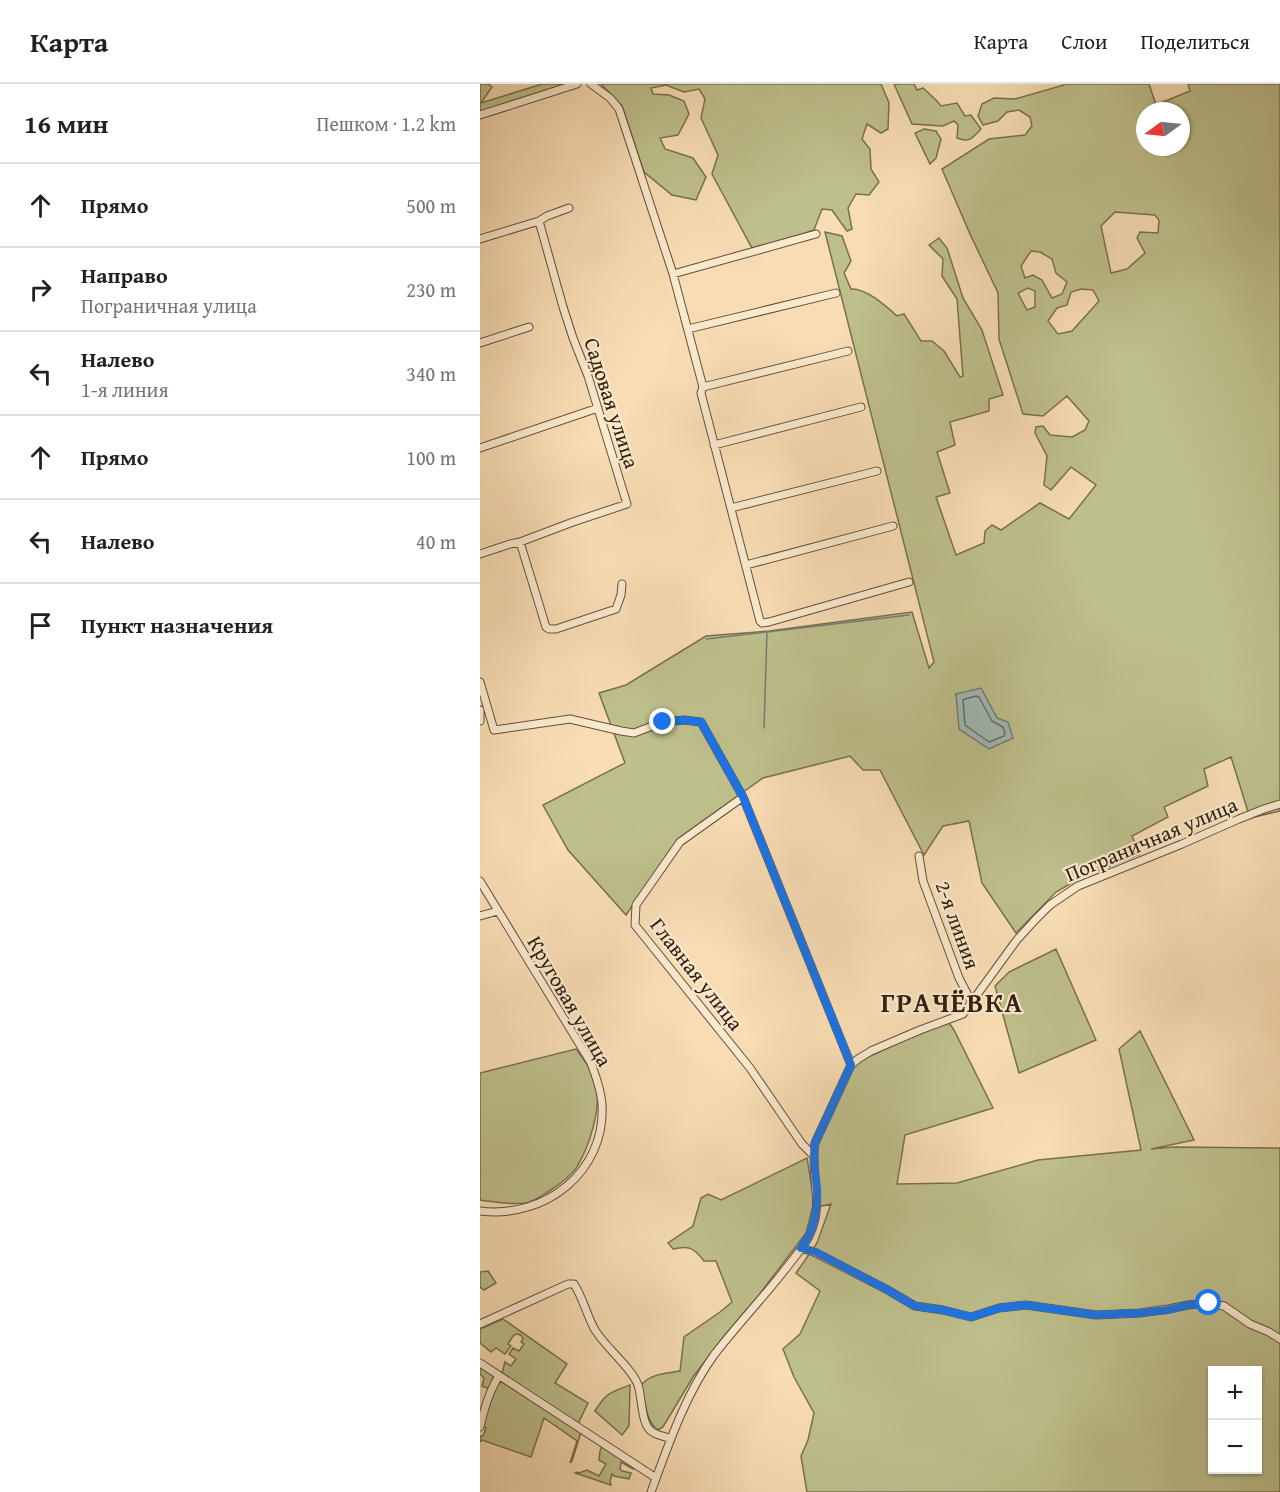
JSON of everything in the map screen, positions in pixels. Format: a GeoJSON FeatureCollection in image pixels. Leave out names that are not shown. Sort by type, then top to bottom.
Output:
{"type":"FeatureCollection","features":[{"type":"Feature","properties":{"kind":"street"},"geometry":{"type":"LineString","coordinates":[[480,115],[577,84]]}},
{"type":"Feature","properties":{"kind":"street"},"geometry":{"type":"LineString","coordinates":[[591,84],[609,98],[618,109],[673,274],[703,387],[701,393],[758,618],[762,623],[909,582]]}},
{"type":"Feature","properties":{"kind":"street"},"geometry":{"type":"LineString","coordinates":[[480,239],[539,221],[569,208]]}},
{"type":"Feature","properties":{"kind":"street","name":"Садовая улица"},"geometry":{"type":"LineString","coordinates":[[480,554],[627,504],[588,376],[563,308],[539,221]]}},
{"type":"Feature","properties":{"kind":"street"},"geometry":{"type":"LineString","coordinates":[[673,274],[816,234]]}},
{"type":"Feature","properties":{"kind":"street"},"geometry":{"type":"LineString","coordinates":[[688,329],[836,293]]}},
{"type":"Feature","properties":{"kind":"street"},"geometry":{"type":"LineString","coordinates":[[480,343],[529,327]]}},
{"type":"Feature","properties":{"kind":"street"},"geometry":{"type":"LineString","coordinates":[[703,387],[848,351]]}},
{"type":"Feature","properties":{"kind":"street"},"geometry":{"type":"LineString","coordinates":[[714,445],[861,407]]}},
{"type":"Feature","properties":{"kind":"street"},"geometry":{"type":"LineString","coordinates":[[480,448],[598,408]]}},
{"type":"Feature","properties":{"kind":"street"},"geometry":{"type":"LineString","coordinates":[[731,508],[878,471]]}},
{"type":"Feature","properties":{"kind":"street"},"geometry":{"type":"LineString","coordinates":[[746,565],[893,526]]}},
{"type":"Feature","properties":{"kind":"street"},"geometry":{"type":"LineString","coordinates":[[520,542],[546,627],[549,629],[556,629],[616,609],[622,584]]}},
{"type":"Feature","properties":{"kind":"street"},"geometry":{"type":"LineString","coordinates":[[480,682],[494,730],[570,719],[634,733],[663,722],[684,720],[701,722],[743,797],[851,1065],[815,1143],[813,1155],[817,1207],[808,1238],[765,1296],[707,1366],[671,1438],[651,1492]]}},
{"type":"Feature","properties":{"kind":"street"},"geometry":{"type":"LineString","coordinates":[[480,710],[480,721]]}},
{"type":"Feature","properties":{"kind":"street","name":"Главная улица"},"geometry":{"type":"LineString","coordinates":[[743,797],[680,842],[636,905],[635,925],[750,1068],[802,1144],[813,1155]]}},
{"type":"Feature","properties":{"kind":"street","name":"Пограничная улица"},"geometry":{"type":"LineString","coordinates":[[851,1065],[871,1051],[963,1014],[1016,941],[1050,905],[1067,892],[1089,880],[1280,804]]}},
{"type":"Feature","properties":{"kind":"street","name":"2-я линия"},"geometry":{"type":"LineString","coordinates":[[919,856],[923,881],[959,978],[972,1003]]}},
{"type":"Feature","properties":{"kind":"street","name":"Круговая улица"},"geometry":{"type":"LineString","coordinates":[[480,881],[591,1064],[599,1084],[602,1104],[602,1120],[592,1154],[566,1188],[542,1203],[514,1211],[503,1213],[480,1211]]}},
{"type":"Feature","properties":{"kind":"street"},"geometry":{"type":"LineString","coordinates":[[480,916],[498,911]]}},
{"type":"Feature","properties":{"kind":"street"},"geometry":{"type":"LineString","coordinates":[[801,1248],[816,1252],[915,1306],[971,1317],[999,1308],[1026,1305],[1096,1315],[1140,1313],[1209,1303],[1224,1306],[1250,1324],[1280,1339]]}},
{"type":"Feature","properties":{"kind":"street"},"geometry":{"type":"LineString","coordinates":[[480,1324],[568,1284],[574,1284],[595,1330],[634,1378],[639,1388],[647,1427],[654,1433],[671,1438]]}},
{"type":"Feature","properties":{"kind":"street"},"geometry":{"type":"LineString","coordinates":[[480,1363],[656,1478]]}},
{"type":"Feature","properties":{"kind":"street"},"geometry":{"type":"LineString","coordinates":[[480,1427],[487,1401],[499,1376]]}},
{"type":"Feature","properties":{"kind":"green space"},"geometry":{"type":"Polygon","coordinates":[[[480,84],[488,84],[492,87],[481,103],[542,84],[566,84],[480,112],[480,84]]]}},
{"type":"Feature","properties":{"kind":"green space"},"geometry":{"type":"Polygon","coordinates":[[[601,84],[881,84],[889,103],[888,129],[881,133],[867,124],[862,139],[870,149],[871,169],[879,182],[869,195],[856,194],[848,208],[852,229],[847,231],[832,210],[822,209],[814,230],[752,248],[712,174],[718,155],[701,118],[705,99],[699,89],[684,92],[666,85],[651,88],[653,94],[669,95],[684,101],[689,114],[678,135],[660,138],[665,149],[693,158],[706,177],[696,200],[672,195],[644,172],[622,106],[601,84]]]}},
{"type":"Feature","properties":{"kind":"green space"},"geometry":{"type":"Polygon","coordinates":[[[894,84],[914,84],[917,90],[923,88],[941,106],[957,103],[965,116],[971,115],[981,129],[970,139],[965,140],[957,138],[958,125],[954,121],[943,126],[912,124],[894,84]]]}},
{"type":"Feature","properties":{"kind":"green space"},"geometry":{"type":"Polygon","coordinates":[[[1064,84],[1149,84],[1155,102],[1136,102],[1136,156],[1190,156],[1190,102],[1163,102],[1190,91],[1188,84],[1280,84],[1280,811],[1250,818],[1231,757],[1204,769],[1208,786],[1164,807],[1168,817],[1132,836],[1140,854],[1082,877],[1056,892],[1016,933],[982,883],[969,821],[943,826],[924,855],[880,770],[863,770],[850,756],[763,778],[678,839],[626,915],[568,850],[543,805],[625,763],[599,693],[626,685],[706,636],[769,631],[912,612],[929,668],[934,662],[825,232],[842,236],[851,261],[844,273],[851,289],[869,294],[897,316],[904,314],[921,341],[932,341],[944,351],[960,377],[963,376],[957,299],[942,276],[943,259],[929,245],[939,238],[947,248],[963,298],[982,330],[1003,395],[989,399],[989,411],[950,422],[955,445],[937,452],[950,493],[936,497],[956,555],[984,543],[985,531],[992,525],[1001,530],[1040,503],[1069,519],[1096,485],[1071,467],[1051,490],[1044,485],[1047,456],[1035,433],[1036,427],[1043,426],[1050,435],[1072,437],[1085,430],[1089,421],[1067,396],[1043,416],[1023,414],[999,339],[998,293],[942,169],[989,139],[1025,135],[1032,126],[1030,117],[1019,110],[1007,112],[998,121],[983,125],[978,116],[982,104],[994,98],[1015,99],[1064,84]],[[1115,212],[1101,226],[1111,273],[1127,269],[1145,253],[1137,238],[1140,232],[1158,233],[1159,220],[1155,215],[1115,212]],[[1031,251],[1021,266],[1025,278],[1033,275],[1042,280],[1052,298],[1062,294],[1067,282],[1056,273],[1052,259],[1040,252],[1031,251]],[[1028,288],[1018,293],[1027,310],[1035,307],[1035,291],[1028,288]],[[1081,289],[1071,292],[1067,305],[1057,308],[1048,321],[1058,334],[1072,331],[1099,301],[1093,290],[1081,289]],[[981,689],[956,695],[997,718],[981,689]]]}},
{"type":"Feature","properties":{"kind":"green space"},"geometry":{"type":"Polygon","coordinates":[[[924,129],[936,131],[941,139],[936,158],[930,164],[915,133],[924,129]]]}},
{"type":"Feature","properties":{"kind":"green space"},"geometry":{"type":"Polygon","coordinates":[[[1056,949],[1096,1040],[1019,1073],[995,986],[1009,972],[1056,949]]]}},
{"type":"Feature","properties":{"kind":"green space"},"geometry":{"type":"Polygon","coordinates":[[[947,1020],[993,1108],[905,1135],[897,1184],[957,1183],[1038,1160],[1141,1150],[1119,1049],[1140,1031],[1194,1140],[1151,1149],[1174,1147],[1280,1148],[1280,1492],[807,1492],[801,1456],[808,1440],[814,1413],[794,1377],[783,1349],[800,1334],[820,1291],[796,1273],[817,1243],[831,1204],[817,1207],[813,1155],[851,1065],[947,1020]]]}},
{"type":"Feature","properties":{"kind":"green space"},"geometry":{"type":"Polygon","coordinates":[[[576,1049],[592,1073],[596,1084],[597,1108],[593,1129],[575,1170],[547,1193],[526,1203],[480,1200],[480,1073],[576,1049]]]}},
{"type":"Feature","properties":{"kind":"green space"},"geometry":{"type":"Polygon","coordinates":[[[807,1158],[814,1201],[806,1233],[693,1377],[663,1427],[658,1430],[648,1416],[641,1385],[654,1376],[680,1371],[684,1337],[732,1302],[716,1261],[704,1261],[691,1249],[683,1247],[673,1249],[668,1243],[693,1226],[701,1198],[708,1194],[721,1200],[807,1158]]]}},
{"type":"Feature","properties":{"kind":"green space"},"geometry":{"type":"Polygon","coordinates":[[[488,1271],[496,1283],[484,1290],[480,1287],[480,1272],[488,1271]]]}},
{"type":"Feature","properties":{"kind":"green space"},"geometry":{"type":"Polygon","coordinates":[[[503,1319],[567,1364],[555,1383],[588,1403],[578,1424],[502,1373],[505,1362],[511,1366],[516,1359],[509,1354],[513,1348],[519,1351],[524,1344],[521,1342],[523,1339],[521,1335],[513,1336],[508,1344],[511,1346],[505,1354],[496,1348],[491,1352],[480,1343],[480,1329],[503,1319]]]}},
{"type":"Feature","properties":{"kind":"green space"},"geometry":{"type":"Polygon","coordinates":[[[480,1366],[494,1375],[490,1389],[482,1386],[484,1378],[480,1374],[480,1366]]]}},
{"type":"Feature","properties":{"kind":"green space"},"geometry":{"type":"Polygon","coordinates":[[[501,1382],[581,1432],[570,1463],[577,1441],[544,1418],[531,1457],[482,1440],[480,1442],[480,1436],[483,1436],[486,1428],[482,1425],[488,1405],[501,1382]]]}},
{"type":"Feature","properties":{"kind":"green space"},"geometry":{"type":"Polygon","coordinates":[[[630,1385],[629,1426],[622,1435],[595,1411],[602,1400],[610,1394],[630,1385]]]}},
{"type":"Feature","properties":{"kind":"green space"},"geometry":{"type":"Polygon","coordinates":[[[602,1446],[633,1466],[633,1469],[621,1462],[620,1469],[631,1473],[629,1479],[612,1474],[611,1485],[575,1473],[587,1470],[599,1476],[606,1464],[599,1460],[602,1446]]]}},
{"type":"Feature","properties":{"kind":"water"},"geometry":{"type":"Polygon","coordinates":[[[981,688],[997,718],[1008,722],[1013,738],[989,749],[959,729],[956,694],[981,688]]]}},
{"type":"Feature","properties":{"kind":"waterway"},"geometry":{"type":"LineString","coordinates":[[764,728],[767,632],[909,615]]}},
{"type":"Feature","properties":{"kind":"waterway"},"geometry":{"type":"LineString","coordinates":[[706,639],[766,632]]}},
{"type":"Feature","properties":{"kind":"district","name":"ГРАЧЁВКА"},"geometry":{"type":"Point","coordinates":[952,1002]}},
{"type":"Feature","properties":{"kind":"route"},"geometry":{"type":"LineString","coordinates":[[663,722],[684,720],[701,722],[713,742],[743,797],[851,1065],[815,1143],[813,1155],[817,1207],[813,1227],[801,1248],[816,1252],[915,1306],[971,1317],[999,1308],[1026,1305],[1105,1315],[1168,1310],[1209,1303]]}}]}
